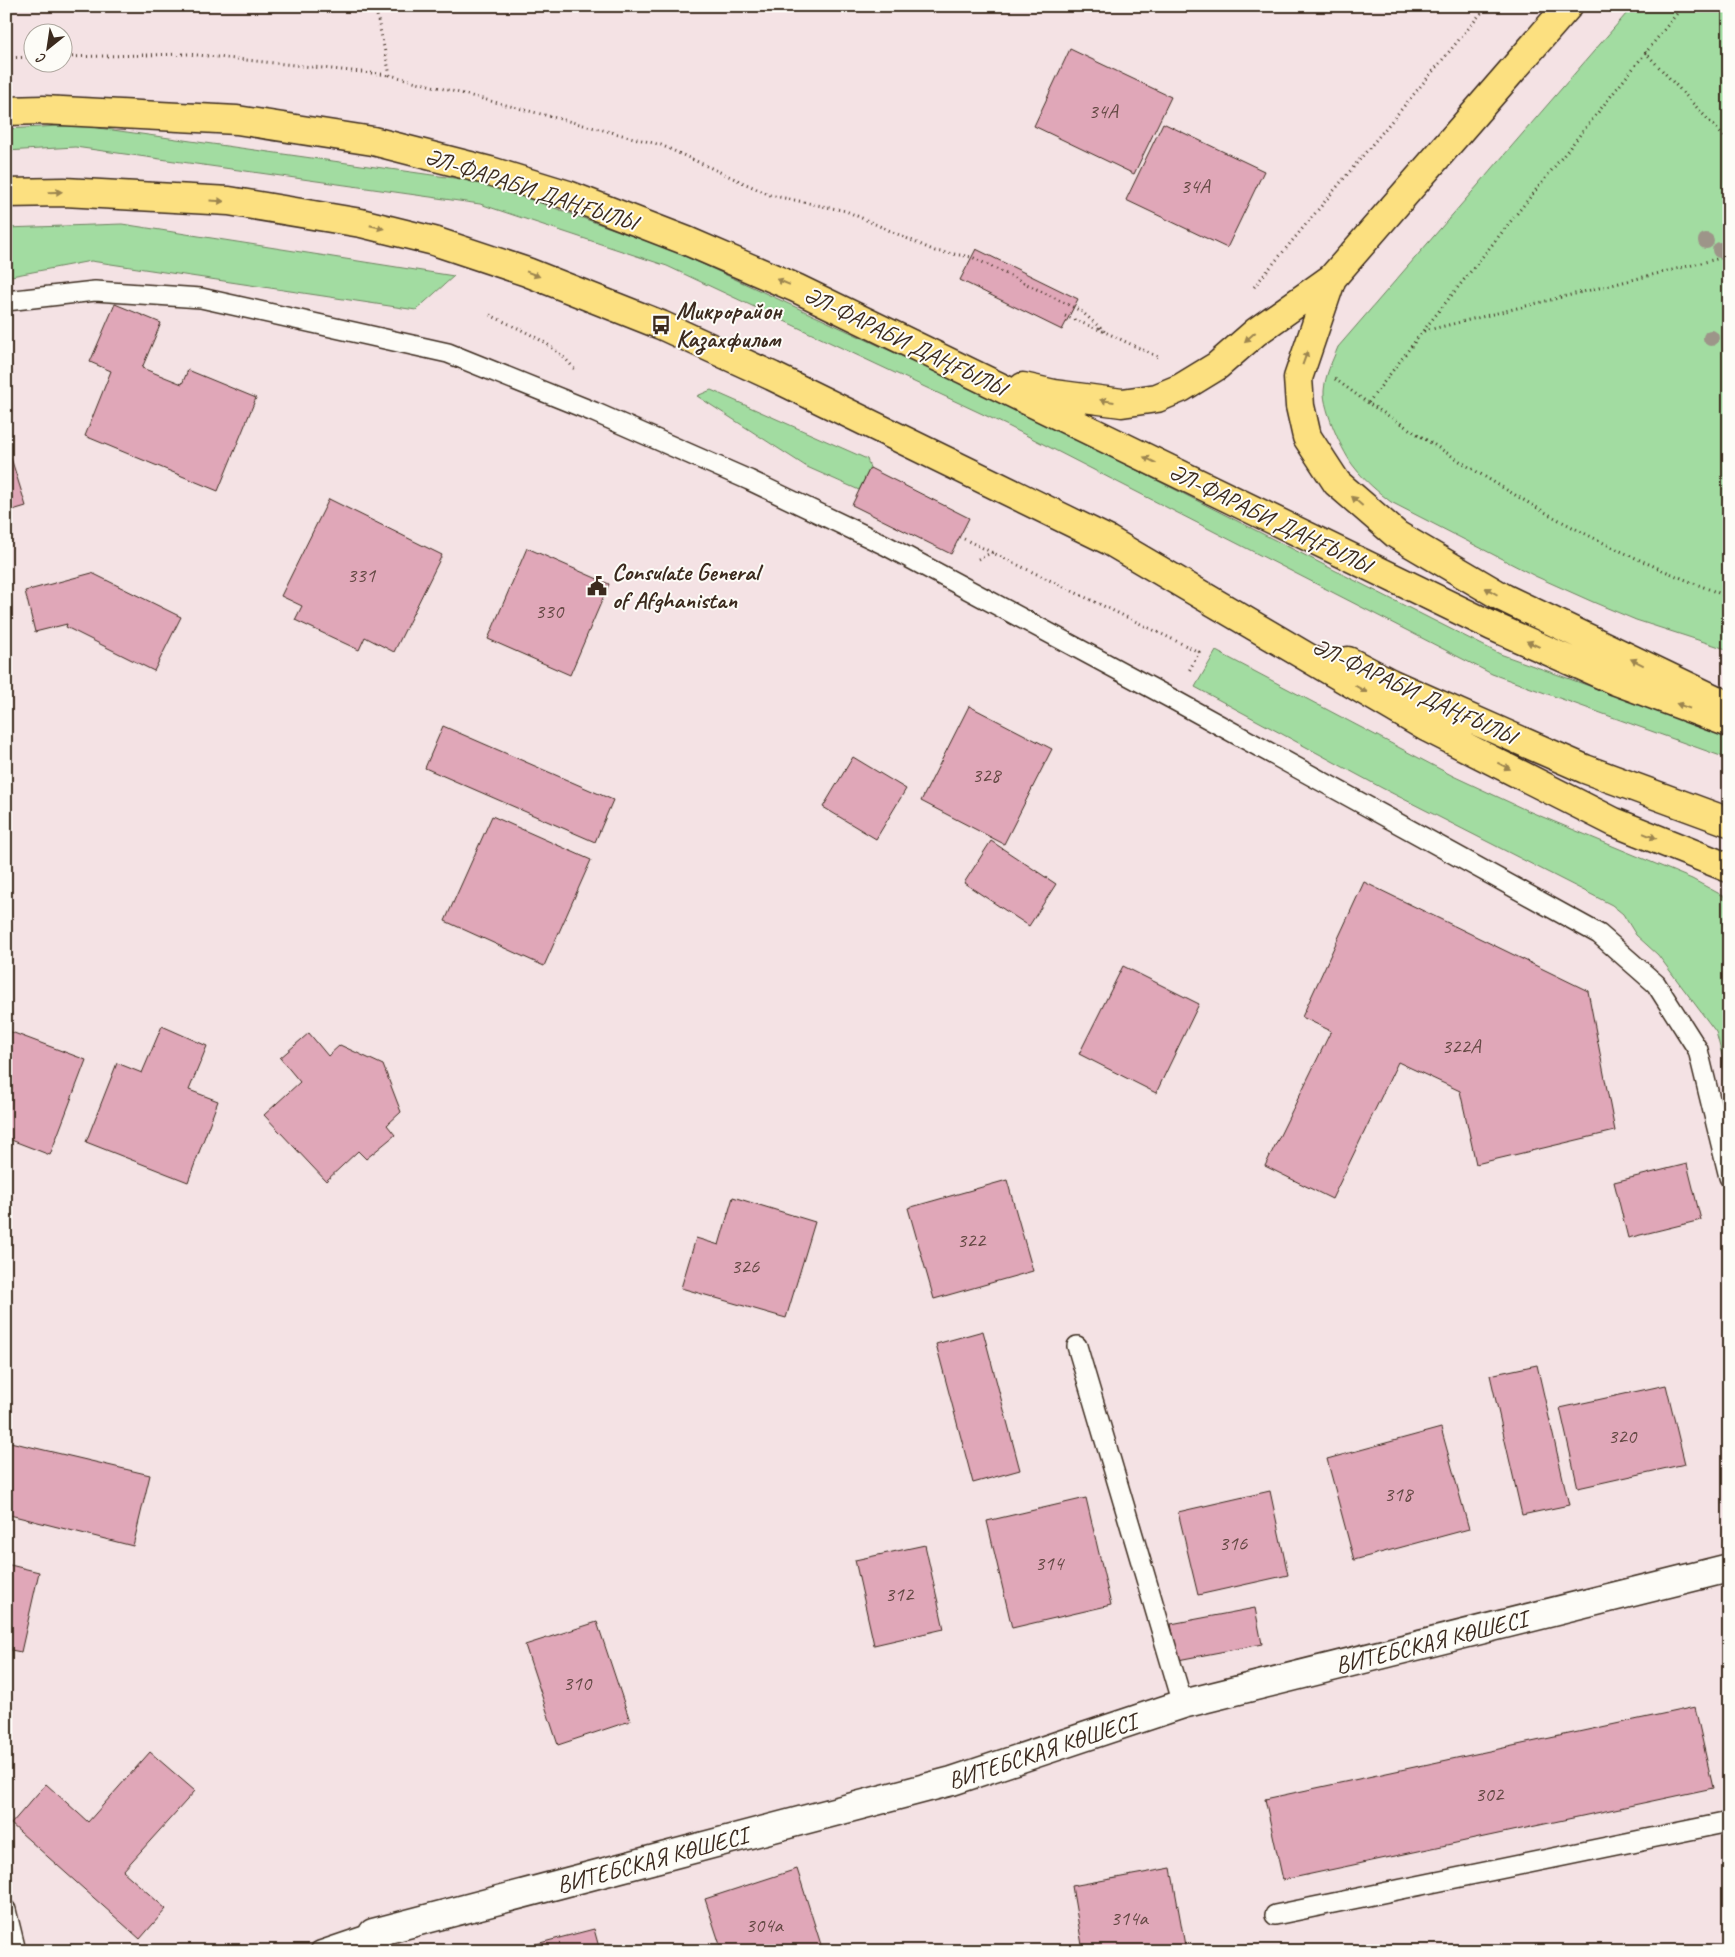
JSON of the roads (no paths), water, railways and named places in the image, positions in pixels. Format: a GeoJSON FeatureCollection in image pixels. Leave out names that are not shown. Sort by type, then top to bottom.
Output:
{"type":"FeatureCollection","features":[{"type":"Feature","properties":{"kind":"main road"},"geometry":{"type":"LineString","coordinates":[[979,376],[1054,394],[1122,403],[1157,398],[1181,388],[1217,366],[1256,332],[1332,278],[1568,6]]}},
{"type":"Feature","properties":{"kind":"main road","name":"ӘЛ-ФАРАБИ ДАҢҒЫЛЫ"},"geometry":{"type":"LineString","coordinates":[[6,112],[43,110],[237,120],[373,141],[490,171],[568,195],[688,241],[796,288],[1492,626],[1616,682],[1729,723]]}},
{"type":"Feature","properties":{"kind":"main road"},"geometry":{"type":"LineString","coordinates":[[6,193],[64,192],[229,201],[361,223],[434,241],[527,272],[661,325],[772,376],[1108,540],[1426,726],[1614,822],[1729,868]]}},
{"type":"Feature","properties":{"kind":"main road"},"geometry":{"type":"LineString","coordinates":[[1332,278],[1298,378],[1300,406],[1307,437],[1337,483],[1397,535],[1504,598],[1729,706]]}},
{"type":"Feature","properties":{"kind":"main road","name":"ӘЛ-ФАРАБИ ДАҢҒЫЛЫ"},"geometry":{"type":"LineString","coordinates":[[1108,540],[1390,683],[1585,769],[1729,822]]}},
{"type":"Feature","properties":{"kind":"street","name":"ВИТЕБСКАЯ КӨШЕСІ"},"geometry":{"type":"LineString","coordinates":[[375,1942],[952,1782],[1183,1704],[1729,1568]]}},
{"type":"Feature","properties":{"kind":"lane"},"geometry":{"type":"LineString","coordinates":[[6,300],[94,291],[201,298],[448,353],[594,412],[766,488],[885,545],[1174,700],[1599,934],[1656,984],[1698,1050],[1729,1177]]}},
{"type":"Feature","properties":{"kind":"lane"},"geometry":{"type":"LineString","coordinates":[[1077,1346],[1183,1704]]}},
{"type":"Feature","properties":{"kind":"lane"},"geometry":{"type":"LineString","coordinates":[[1275,1915],[1729,1822]]}},
{"type":"Feature","properties":{"kind":"lane"},"geometry":{"type":"LineString","coordinates":[[6,1910],[16,1951]]}},
{"type":"Feature","properties":{"kind":"lane"},"geometry":{"type":"LineString","coordinates":[[320,1951],[375,1942]]}},
{"type":"Feature","properties":{"kind":"place","name":"Микрорайон Казахфильм"},"geometry":{"type":"Point","coordinates":[661,325]}},
{"type":"Feature","properties":{"kind":"place","name":"Consulate General of Afghanistan"},"geometry":{"type":"Point","coordinates":[597,586]}}]}
